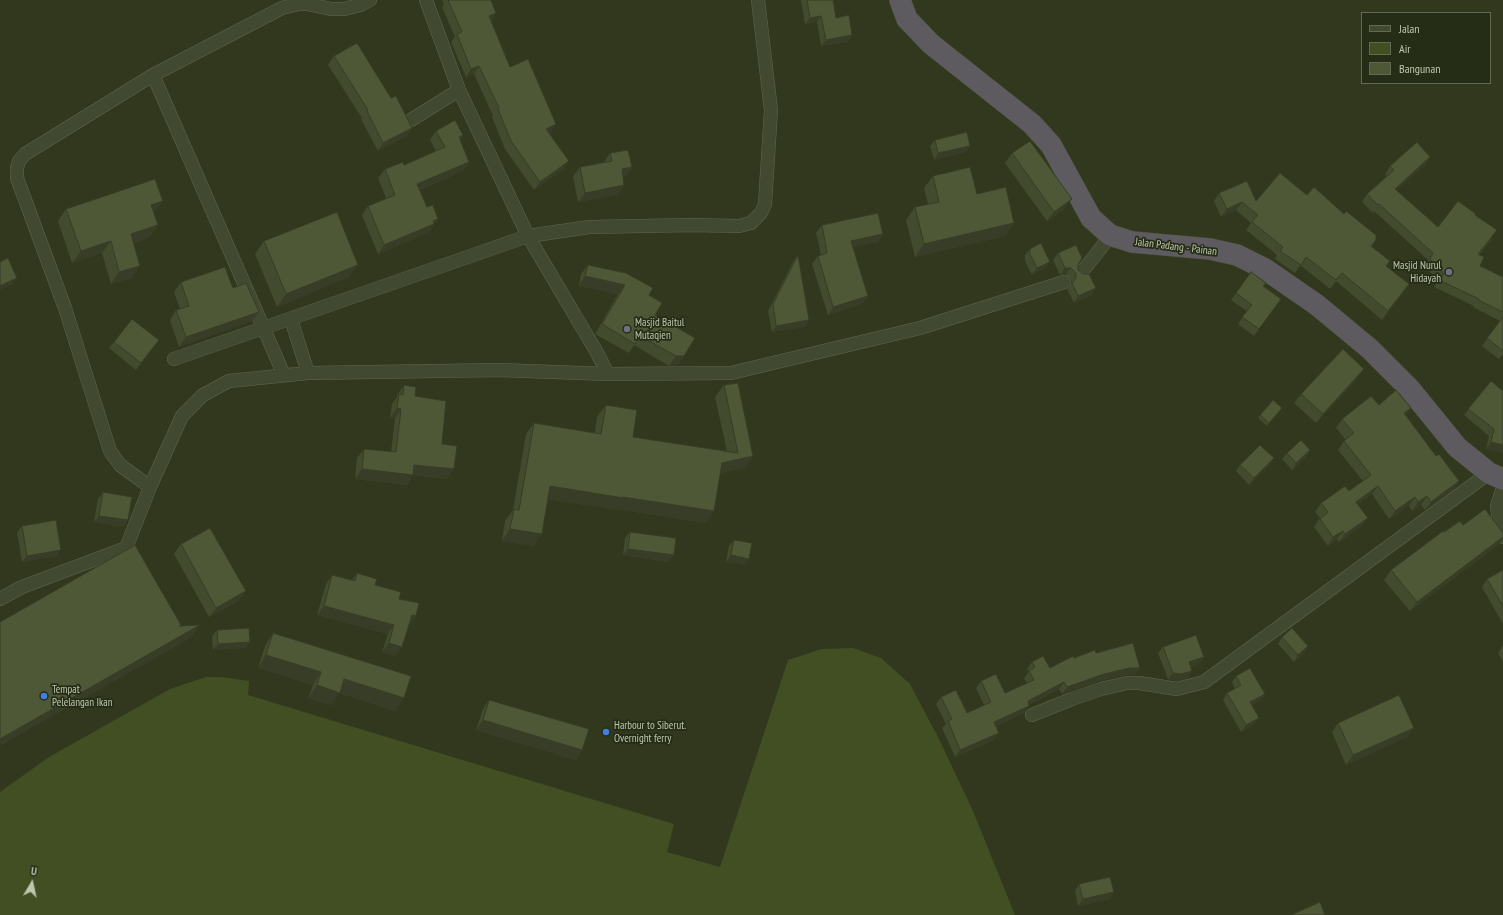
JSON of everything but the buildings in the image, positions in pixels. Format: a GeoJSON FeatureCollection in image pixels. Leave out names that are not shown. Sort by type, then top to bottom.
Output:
{"type":"FeatureCollection","features":[{"type":"Feature","properties":{"kind":"highway","name":"Jalan Padang - Painan"},"geometry":{"type":"LineString","coordinates":[[900,0],[907,19],[931,44],[1032,124],[1051,145],[1090,218],[1110,235],[1132,242],[1210,249],[1237,256],[1266,269],[1317,305],[1370,349],[1409,388],[1456,447],[1498,480]]}},
{"type":"Feature","properties":{"kind":"street"},"geometry":{"type":"LineString","coordinates":[[150,487],[120,464],[110,451],[65,308],[17,178],[19,161],[25,154],[153,76],[282,8],[299,4],[308,4],[344,10],[361,5],[370,0]]}},
{"type":"Feature","properties":{"kind":"street"},"geometry":{"type":"LineString","coordinates":[[426,0],[459,90],[528,236],[608,374]]}},
{"type":"Feature","properties":{"kind":"street"},"geometry":{"type":"LineString","coordinates":[[174,359],[528,236],[589,227],[693,224],[740,226],[752,223],[761,213],[765,204],[772,110],[758,0]]}},
{"type":"Feature","properties":{"kind":"street"},"geometry":{"type":"LineString","coordinates":[[153,76],[284,375]]}},
{"type":"Feature","properties":{"kind":"street"},"geometry":{"type":"LineString","coordinates":[[410,120],[459,90]]}},
{"type":"Feature","properties":{"kind":"street"},"geometry":{"type":"LineString","coordinates":[[1081,273],[1110,235]]}},
{"type":"Feature","properties":{"kind":"street"},"geometry":{"type":"LineString","coordinates":[[0,599],[22,587],[126,548],[150,487],[182,416],[202,395],[229,381],[308,373],[499,370],[608,374],[731,373],[920,328],[1064,282]]}},
{"type":"Feature","properties":{"kind":"street"},"geometry":{"type":"LineString","coordinates":[[291,319],[308,373]]}},
{"type":"Feature","properties":{"kind":"street"},"geometry":{"type":"LineString","coordinates":[[1498,480],[1497,506],[1503,537]]}},
{"type":"Feature","properties":{"kind":"street"},"geometry":{"type":"LineString","coordinates":[[1032,715],[1094,692],[1127,683],[1140,683],[1176,689],[1204,682],[1498,480]]}},
{"type":"Feature","properties":{"kind":"water"},"geometry":{"type":"Polygon","coordinates":[[[853,648],[881,658],[910,684],[939,739],[973,811],[1015,915],[0,915],[0,792],[49,757],[170,689],[206,677],[221,677],[249,681],[248,695],[674,824],[667,852],[720,867],[788,660],[822,649],[853,648]]]}},
{"type":"Feature","properties":{"kind":"place","name":"Masjid Nurul Hidayah"},"geometry":{"type":"Point","coordinates":[1449,272]}},
{"type":"Feature","properties":{"kind":"place","name":"Masjid Baitul Mutaqien"},"geometry":{"type":"Point","coordinates":[627,329]}},
{"type":"Feature","properties":{"kind":"place","name":"Tempat Pelelangan Ikan"},"geometry":{"type":"Point","coordinates":[44,696]}},
{"type":"Feature","properties":{"kind":"place","name":"Harbour to Siberut. Overnight ferry"},"geometry":{"type":"Point","coordinates":[606,732]}}]}
